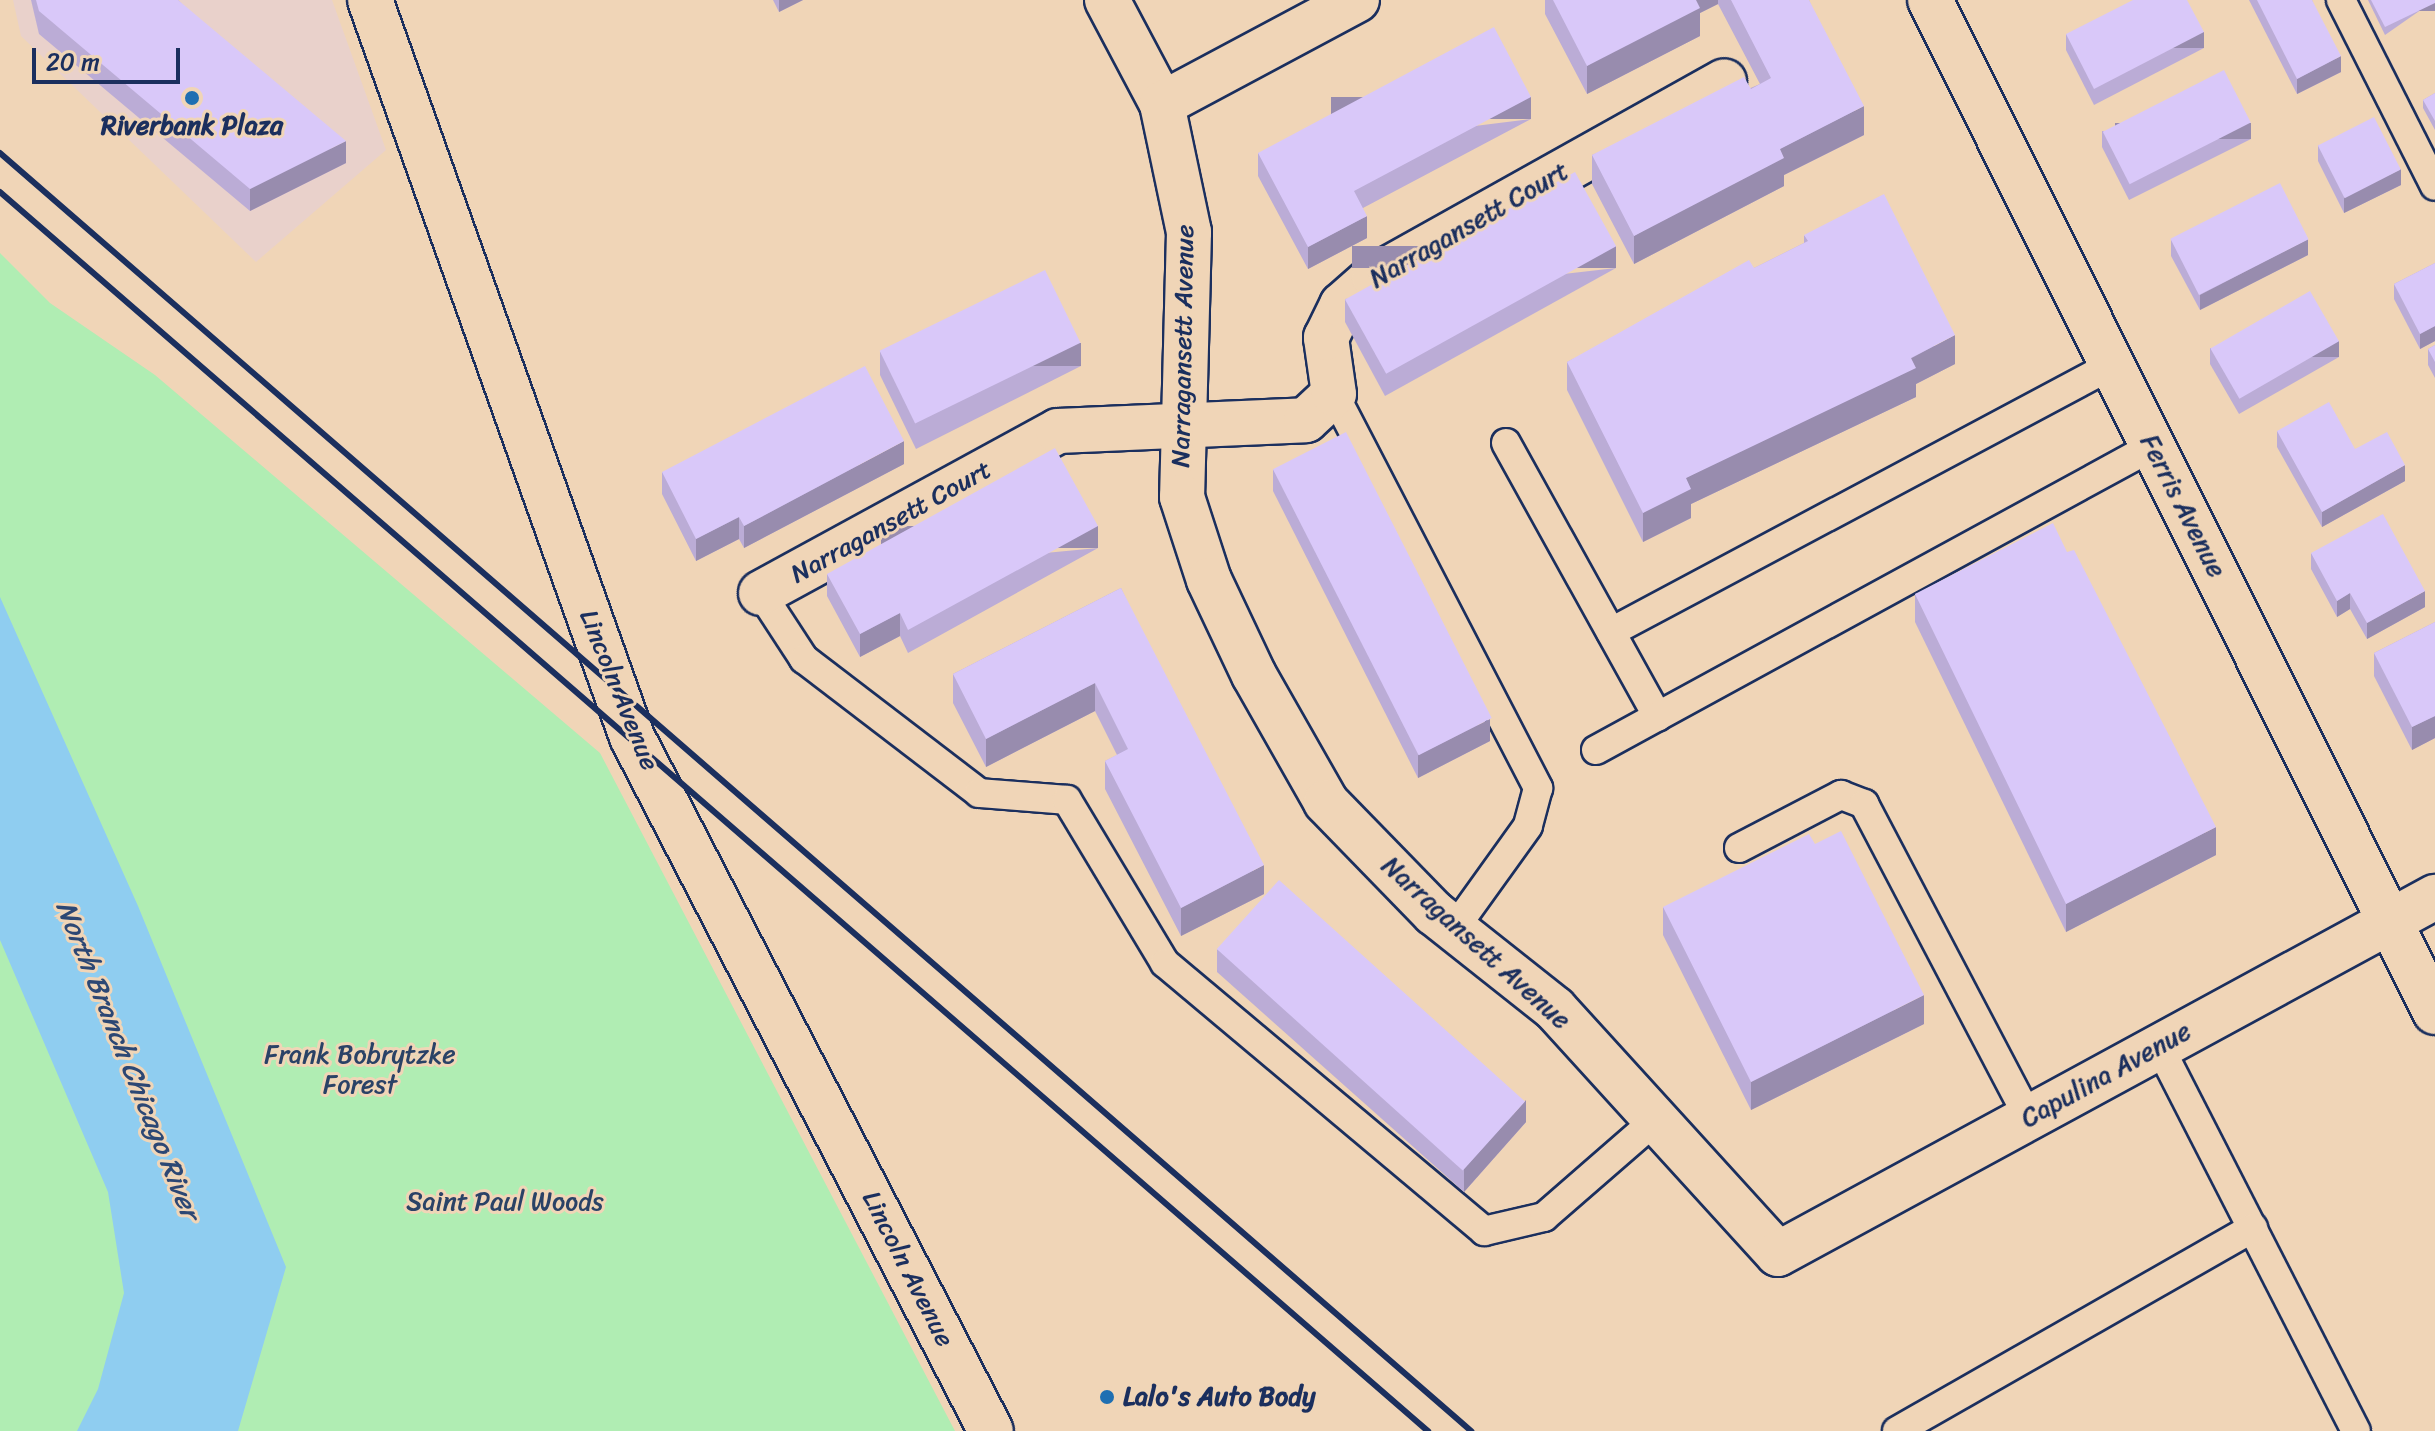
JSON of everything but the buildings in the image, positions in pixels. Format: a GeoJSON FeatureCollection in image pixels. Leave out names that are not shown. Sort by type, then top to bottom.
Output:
{"type":"FeatureCollection","features":[{"type":"Feature","properties":{"kind":"street","name":"Lincoln Avenue"},"geometry":{"type":"LineString","coordinates":[[370,0],[632,737],[991,1431]]}},
{"type":"Feature","properties":{"kind":"street","name":"Narragansett Avenue"},"geometry":{"type":"LineString","coordinates":[[1107,0],[1162,104],[1189,232],[1180,422],[1182,497],[1209,580],[1254,675],[1326,802],[1454,929],[1555,1009],[1658,1118],[1778,1254]]}},
{"type":"Feature","properties":{"kind":"street"},"geometry":{"type":"LineString","coordinates":[[1162,104],[1357,0]]}},
{"type":"Feature","properties":{"kind":"street","name":"Ferris Avenue"},"geometry":{"type":"LineString","coordinates":[[1930,0],[2435,1012]]}},
{"type":"Feature","properties":{"kind":"street","name":"Narragansett Court"},"geometry":{"type":"LineString","coordinates":[[761,593],[1058,431],[1180,422],[1306,420],[1334,394],[1326,338],[1342,305],[1374,277],[1724,81]]}},
{"type":"Feature","properties":{"kind":"street","name":"Capulina Avenue"},"geometry":{"type":"LineString","coordinates":[[1778,1254],[2435,897]]}},
{"type":"Feature","properties":{"kind":"lane"},"geometry":{"type":"LineString","coordinates":[[2341,0],[2435,186]]}},
{"type":"Feature","properties":{"kind":"lane"},"geometry":{"type":"LineString","coordinates":[[1611,632],[2112,365]]}},
{"type":"Feature","properties":{"kind":"lane"},"geometry":{"type":"LineString","coordinates":[[1334,394],[1538,788],[1528,826],[1454,929]]}},
{"type":"Feature","properties":{"kind":"lane"},"geometry":{"type":"LineString","coordinates":[[1506,443],[1658,717]]}},
{"type":"Feature","properties":{"kind":"lane"},"geometry":{"type":"LineString","coordinates":[[1596,750],[2153,446]]}},
{"type":"Feature","properties":{"kind":"lane"},"geometry":{"type":"LineString","coordinates":[[761,593],[804,659],[979,793],[1067,800],[1165,963],[1484,1231],[1544,1217],[1658,1118]]}},
{"type":"Feature","properties":{"kind":"lane"},"geometry":{"type":"LineString","coordinates":[[1739,848],[1841,795],[1864,804],[2028,1117]]}},
{"type":"Feature","properties":{"kind":"lane"},"geometry":{"type":"LineString","coordinates":[[2159,1046],[2356,1431]]}},
{"type":"Feature","properties":{"kind":"lane"},"geometry":{"type":"LineString","coordinates":[[1897,1431],[2253,1228]]}},
{"type":"Feature","properties":{"kind":"shaded area","name":"Riverbank Plaza"},"geometry":{"type":"Polygon","coordinates":[[[13,0],[332,0],[386,150],[256,262],[21,36],[13,0]]]}},
{"type":"Feature","properties":{"kind":"green space","name":"Saint Paul Woods"},"geometry":{"type":"Polygon","coordinates":[[[0,253],[50,303],[155,375],[600,753],[955,1431],[0,1431],[0,253]]]}},
{"type":"Feature","properties":{"kind":"water","name":"North Branch Chicago River"},"geometry":{"type":"Polygon","coordinates":[[[0,597],[138,906],[286,1267],[238,1431],[77,1431],[98,1389],[124,1293],[108,1192],[0,940],[0,597]]]}},
{"type":"Feature","properties":{"kind":"railway"},"geometry":{"type":"LineString","coordinates":[[0,153],[1471,1431]]}},
{"type":"Feature","properties":{"kind":"railway"},"geometry":{"type":"LineString","coordinates":[[0,192],[1428,1431]]}},
{"type":"Feature","properties":{"kind":"place","name":"Riverbank Plaza"},"geometry":{"type":"Point","coordinates":[192,98]}},
{"type":"Feature","properties":{"kind":"place","name":"Lalo's Auto Body"},"geometry":{"type":"Point","coordinates":[1107,1397]}},
{"type":"Feature","properties":{"kind":"park label","name":"Frank Bobrytzke Forest"},"geometry":{"type":"Point","coordinates":[360,1070]}}]}
